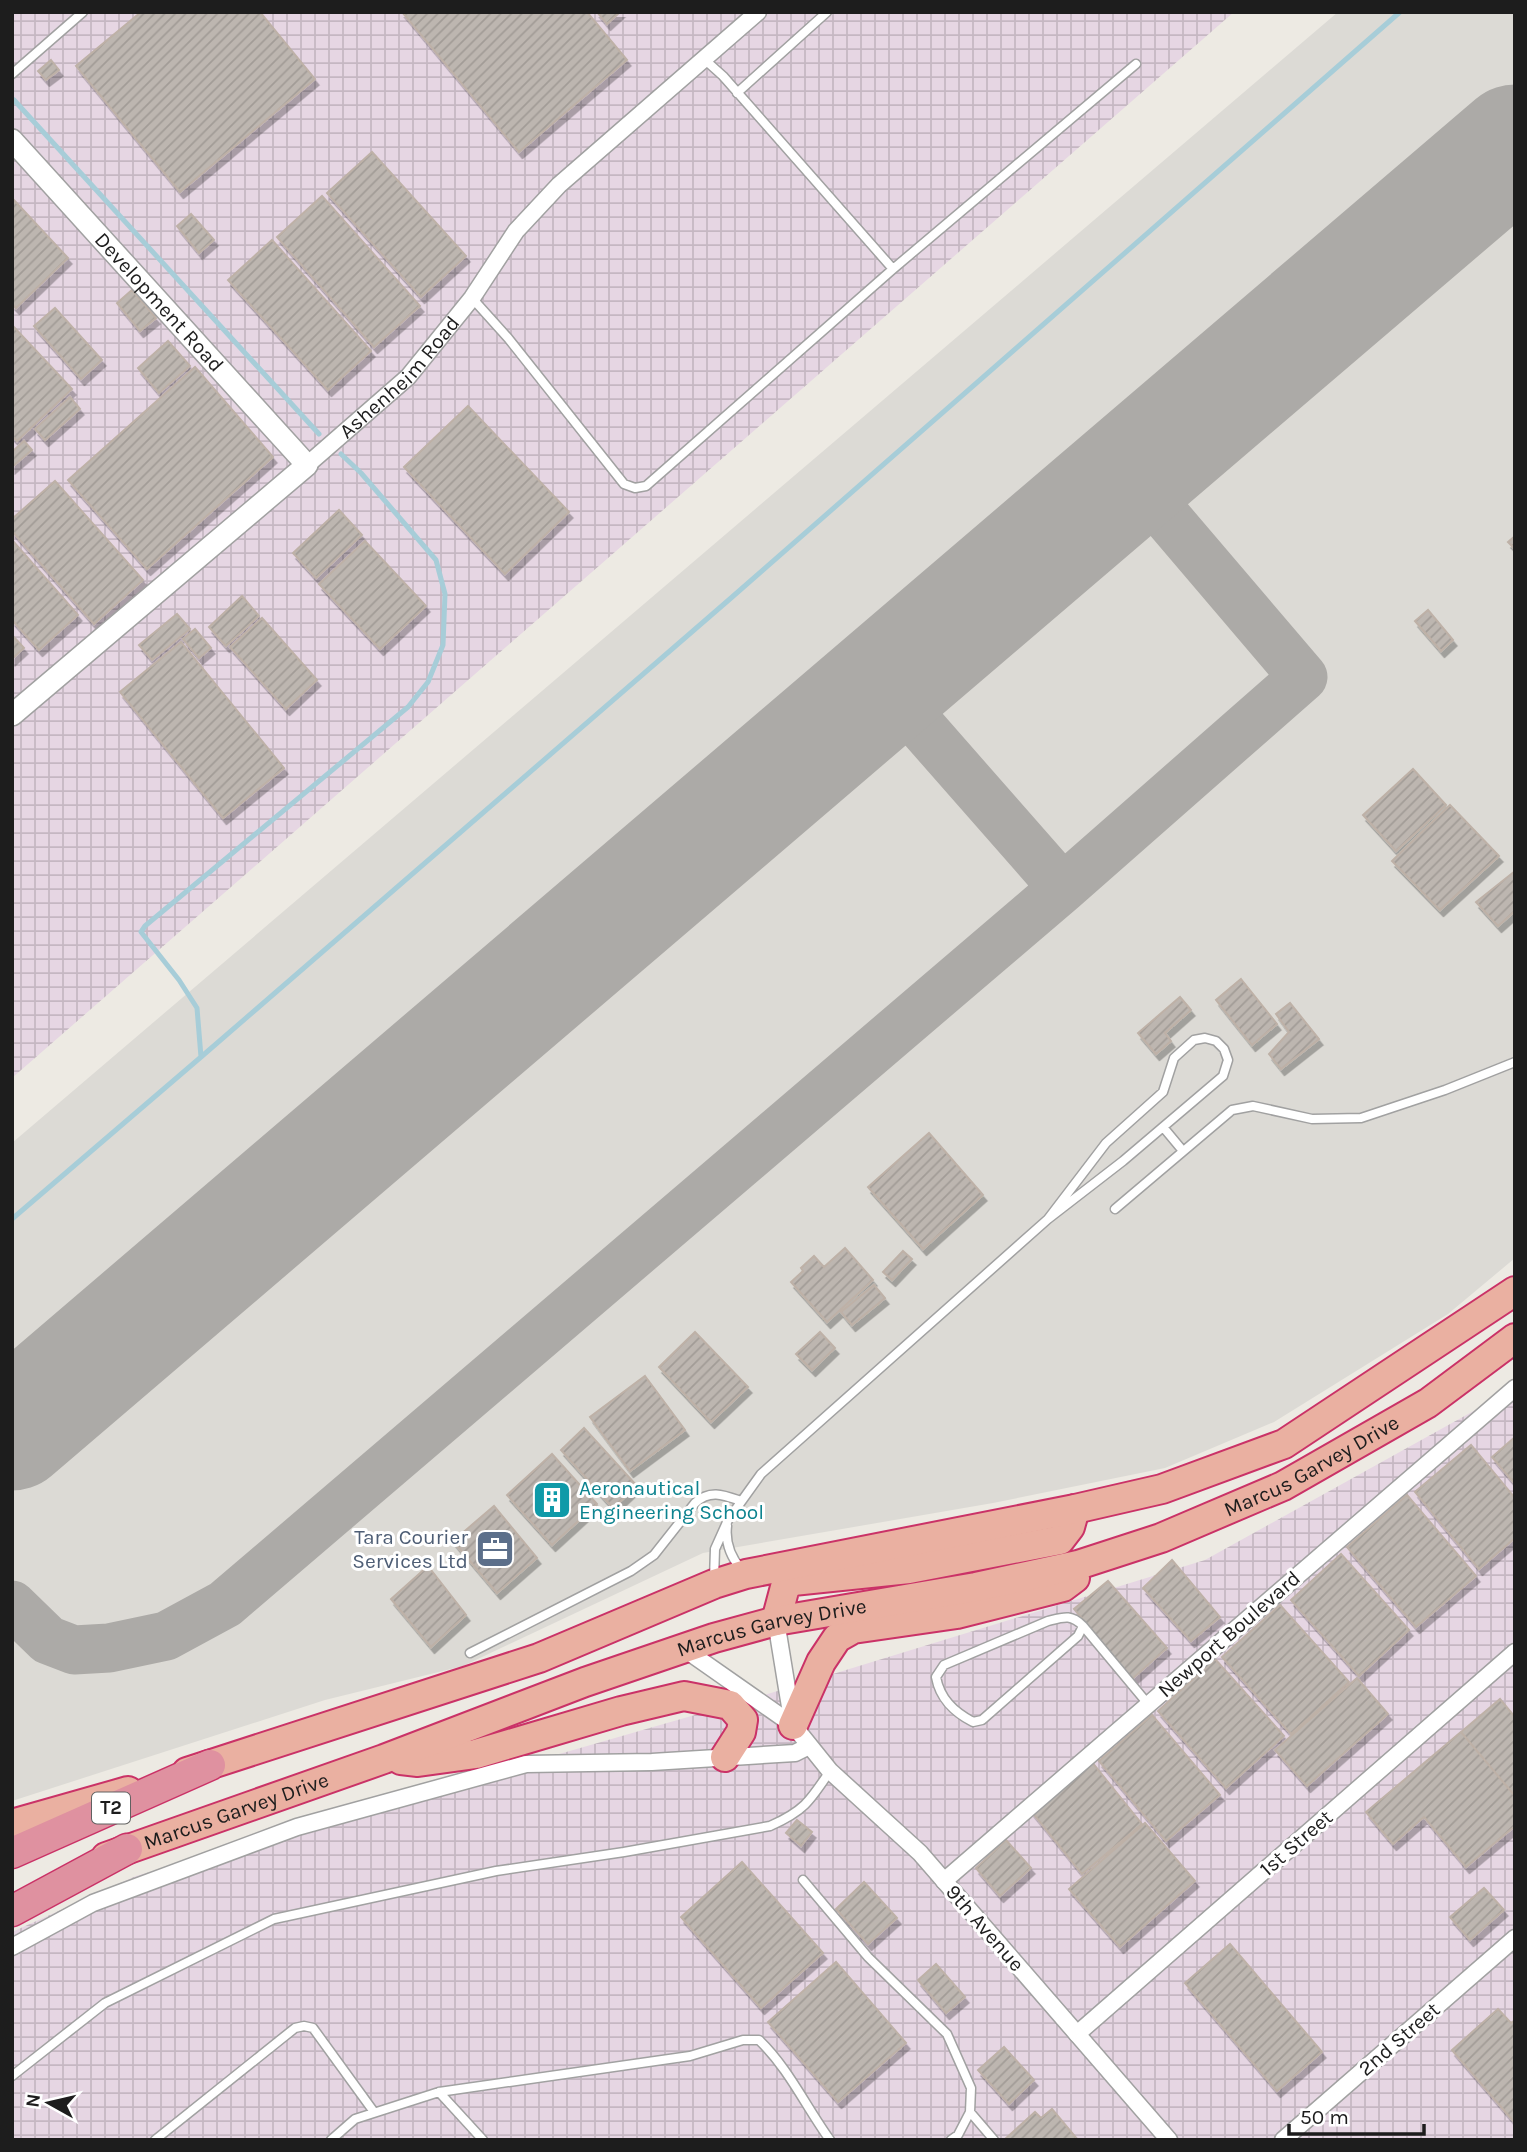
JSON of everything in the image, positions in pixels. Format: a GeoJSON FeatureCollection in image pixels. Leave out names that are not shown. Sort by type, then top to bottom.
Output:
{"type":"FeatureCollection","features":[{"type":"Feature","properties":{"kind":"highway","name":"Marcus Garvey Drive"},"geometry":{"type":"LineString","coordinates":[[12,1824],[144,1787],[539,1658],[714,1584],[747,1574],[1075,1509],[1162,1489],[1284,1444],[1515,1291]]}},
{"type":"Feature","properties":{"kind":"highway","name":"Marcus Garvey Drive"},"geometry":{"type":"LineString","coordinates":[[12,1896],[127,1849],[384,1759],[584,1682],[683,1648],[776,1621],[976,1587],[1078,1565],[1161,1538],[1283,1486],[1428,1403],[1515,1338]]}},
{"type":"Feature","properties":{"kind":"highway"},"geometry":{"type":"LineString","coordinates":[[776,1621],[785,1587],[793,1581],[909,1569],[1060,1540],[1070,1527],[1075,1509]]}},
{"type":"Feature","properties":{"kind":"highway"},"geometry":{"type":"LineString","coordinates":[[801,1735],[821,1662],[837,1638],[853,1629],[957,1614],[1027,1598],[1063,1587],[1075,1578],[1078,1565]]}},
{"type":"Feature","properties":{"kind":"highway"},"geometry":{"type":"LineString","coordinates":[[384,1759],[418,1762],[476,1754],[684,1696],[730,1704],[743,1720],[741,1732],[724,1756]]}},
{"type":"Feature","properties":{"kind":"highway","name":"T2"},"geometry":{"type":"LineString","coordinates":[[12,1853],[210,1765]]}},
{"type":"Feature","properties":{"kind":"highway","name":"T2"},"geometry":{"type":"LineString","coordinates":[[12,1911],[127,1849]]}},
{"type":"Feature","properties":{"kind":"street","name":"Ashenheim Road"},"geometry":{"type":"LineString","coordinates":[[12,715],[408,377],[472,298],[516,231],[559,185],[758,12]]}},
{"type":"Feature","properties":{"kind":"street","name":"Development Road"},"geometry":{"type":"LineString","coordinates":[[12,140],[307,465]]}},
{"type":"Feature","properties":{"kind":"street","name":"Newport Boulevard"},"geometry":{"type":"LineString","coordinates":[[944,1881],[1514,1389]]}},
{"type":"Feature","properties":{"kind":"street"},"geometry":{"type":"LineString","coordinates":[[12,1947],[93,1903],[297,1826],[526,1764],[652,1762],[795,1753],[801,1735],[776,1621]]}},
{"type":"Feature","properties":{"kind":"street","name":"9th Avenue"},"geometry":{"type":"LineString","coordinates":[[683,1648],[801,1735],[830,1771],[920,1853],[1168,2140]]}},
{"type":"Feature","properties":{"kind":"street","name":"1st Street"},"geometry":{"type":"LineString","coordinates":[[1077,2034],[1515,1652]]}},
{"type":"Feature","properties":{"kind":"street","name":"2nd Street"},"geometry":{"type":"LineString","coordinates":[[1283,2140],[1515,1938]]}},
{"type":"Feature","properties":{"kind":"lane"},"geometry":{"type":"LineString","coordinates":[[12,74],[83,12]]}},
{"type":"Feature","properties":{"kind":"lane"},"geometry":{"type":"LineString","coordinates":[[737,93],[827,12]]}},
{"type":"Feature","properties":{"kind":"lane"},"geometry":{"type":"LineString","coordinates":[[704,59],[893,269]]}},
{"type":"Feature","properties":{"kind":"lane"},"geometry":{"type":"LineString","coordinates":[[472,298],[508,338],[624,484],[635,488],[646,486],[893,269],[1136,64]]}},
{"type":"Feature","properties":{"kind":"lane"},"geometry":{"type":"LineString","coordinates":[[714,1584],[715,1549],[728,1520],[761,1474],[1048,1219],[1163,1127],[1226,1071],[1226,1054],[1216,1041],[1205,1038],[1194,1040],[1174,1058],[1163,1093],[1106,1143],[1048,1219]]}},
{"type":"Feature","properties":{"kind":"lane"},"geometry":{"type":"LineString","coordinates":[[1115,1209],[1232,1110],[1263,1107],[1312,1119],[1361,1118],[1445,1090],[1515,1062]]}},
{"type":"Feature","properties":{"kind":"lane"},"geometry":{"type":"LineString","coordinates":[[1163,1127],[1183,1151]]}},
{"type":"Feature","properties":{"kind":"lane"},"geometry":{"type":"LineString","coordinates":[[470,1653],[631,1571],[654,1555],[703,1496],[718,1493],[741,1501]]}},
{"type":"Feature","properties":{"kind":"lane"},"geometry":{"type":"LineString","coordinates":[[728,1520],[727,1544],[738,1566],[747,1574]]}},
{"type":"Feature","properties":{"kind":"lane"},"geometry":{"type":"LineString","coordinates":[[1083,1626],[1079,1636],[982,1720],[973,1722],[958,1714],[939,1692],[936,1677],[944,1665],[1063,1617],[1075,1618],[1083,1626],[1148,1704]]}},
{"type":"Feature","properties":{"kind":"lane"},"geometry":{"type":"LineString","coordinates":[[12,2076],[106,2003],[274,1919],[496,1871],[770,1826],[791,1817],[808,1803],[830,1771]]}},
{"type":"Feature","properties":{"kind":"lane"},"geometry":{"type":"LineString","coordinates":[[803,1880],[868,1957],[947,2034],[971,2088],[970,2112],[958,2135],[951,2140]]}},
{"type":"Feature","properties":{"kind":"lane"},"geometry":{"type":"LineString","coordinates":[[155,2140],[295,2028],[304,2026],[313,2028],[374,2112]]}},
{"type":"Feature","properties":{"kind":"lane"},"geometry":{"type":"LineString","coordinates":[[331,2140],[355,2119],[439,2092],[690,2056],[743,2040],[759,2040],[776,2057],[827,2136],[816,2140]]}},
{"type":"Feature","properties":{"kind":"lane"},"geometry":{"type":"LineString","coordinates":[[439,2092],[483,2140]]}},
{"type":"Feature","properties":{"kind":"lane"},"geometry":{"type":"LineString","coordinates":[[970,2112],[993,2140]]}},
{"type":"Feature","properties":{"kind":"shaded area"},"geometry":{"type":"Polygon","coordinates":[[[12,12],[1234,12],[12,1078],[12,12]]]}},
{"type":"Feature","properties":{"kind":"shaded area"},"geometry":{"type":"Polygon","coordinates":[[[1338,12],[1515,12],[1515,1258],[1448,1314],[1274,1422],[1165,1468],[993,1503],[703,1553],[463,1666],[325,1700],[12,1801],[12,1143],[1338,12]]]}},
{"type":"Feature","properties":{"kind":"shaded area"},"geometry":{"type":"Polygon","coordinates":[[[1515,1388],[1515,2140],[12,2140],[12,1932],[136,1876],[761,1696],[1205,1560],[1515,1388]]]}},
{"type":"Feature","properties":{"kind":"building"},"geometry":{"type":"Polygon","coordinates":[[[141,12],[260,12],[315,79],[180,192],[76,66],[141,12]]]}},
{"type":"Feature","properties":{"kind":"building"},"geometry":{"type":"Polygon","coordinates":[[[402,12],[587,12],[627,60],[519,152],[402,12]]]}},
{"type":"Feature","properties":{"kind":"building"},"geometry":{"type":"Polygon","coordinates":[[[597,12],[620,12],[607,24],[597,12]]]}},
{"type":"Feature","properties":{"kind":"building"},"geometry":{"type":"Polygon","coordinates":[[[51,60],[59,70],[46,80],[38,71],[51,60]]]}},
{"type":"Feature","properties":{"kind":"building"},"geometry":{"type":"Polygon","coordinates":[[[372,152],[466,256],[421,297],[327,193],[372,152]]]}},
{"type":"Feature","properties":{"kind":"building"},"geometry":{"type":"Polygon","coordinates":[[[322,196],[420,306],[374,347],[277,237],[322,196]]]}},
{"type":"Feature","properties":{"kind":"building"},"geometry":{"type":"Polygon","coordinates":[[[12,198],[68,258],[16,308],[12,304],[12,198]]]}},
{"type":"Feature","properties":{"kind":"building"},"geometry":{"type":"Polygon","coordinates":[[[191,214],[214,240],[199,253],[177,226],[191,214]]]}},
{"type":"Feature","properties":{"kind":"building"},"geometry":{"type":"Polygon","coordinates":[[[272,240],[371,351],[328,390],[228,280],[272,240]]]}},
{"type":"Feature","properties":{"kind":"building"},"geometry":{"type":"Polygon","coordinates":[[[132,290],[156,318],[140,331],[117,303],[132,290]]]}},
{"type":"Feature","properties":{"kind":"building"},"geometry":{"type":"Polygon","coordinates":[[[55,308],[102,360],[81,379],[34,326],[55,308]]]}},
{"type":"Feature","properties":{"kind":"building"},"geometry":{"type":"Polygon","coordinates":[[[12,325],[72,389],[17,441],[12,436],[12,325]]]}},
{"type":"Feature","properties":{"kind":"building"},"geometry":{"type":"Polygon","coordinates":[[[168,341],[190,366],[159,393],[138,368],[168,341]]]}},
{"type":"Feature","properties":{"kind":"building"},"geometry":{"type":"Polygon","coordinates":[[[195,367],[273,457],[147,569],[68,480],[195,367]]]}},
{"type":"Feature","properties":{"kind":"building"},"geometry":{"type":"Polygon","coordinates":[[[70,397],[80,409],[45,440],[35,429],[70,397]]]}},
{"type":"Feature","properties":{"kind":"building"},"geometry":{"type":"Polygon","coordinates":[[[468,406],[569,512],[505,574],[404,467],[468,406]]]}},
{"type":"Feature","properties":{"kind":"building"},"geometry":{"type":"Polygon","coordinates":[[[24,441],[32,450],[12,467],[12,452],[24,441]]]}},
{"type":"Feature","properties":{"kind":"building"},"geometry":{"type":"Polygon","coordinates":[[[55,481],[143,580],[94,624],[12,531],[12,519],[55,481]]]}},
{"type":"Feature","properties":{"kind":"building"},"geometry":{"type":"Polygon","coordinates":[[[339,510],[362,535],[316,578],[293,553],[339,510]]]}},
{"type":"Feature","properties":{"kind":"building"},"geometry":{"type":"Polygon","coordinates":[[[1515,536],[1515,549],[1508,542],[1515,536]]]}},
{"type":"Feature","properties":{"kind":"building"},"geometry":{"type":"Polygon","coordinates":[[[12,540],[78,615],[39,650],[12,620],[12,540]]]}},
{"type":"Feature","properties":{"kind":"building"},"geometry":{"type":"Polygon","coordinates":[[[365,541],[426,606],[380,649],[319,584],[365,541]]]}},
{"type":"Feature","properties":{"kind":"building"},"geometry":{"type":"Polygon","coordinates":[[[242,596],[259,616],[226,646],[209,627],[242,596]]]}},
{"type":"Feature","properties":{"kind":"building"},"geometry":{"type":"Polygon","coordinates":[[[1428,610],[1453,640],[1441,651],[1415,621],[1428,610]]]}},
{"type":"Feature","properties":{"kind":"building"},"geometry":{"type":"Polygon","coordinates":[[[177,614],[190,629],[152,660],[139,645],[177,614]]]}},
{"type":"Feature","properties":{"kind":"building"},"geometry":{"type":"Polygon","coordinates":[[[262,618],[317,680],[286,709],[230,647],[262,618]]]}},
{"type":"Feature","properties":{"kind":"building"},"geometry":{"type":"Polygon","coordinates":[[[195,629],[211,648],[199,658],[183,639],[195,629]]]}},
{"type":"Feature","properties":{"kind":"building"},"geometry":{"type":"Polygon","coordinates":[[[12,635],[24,648],[12,659],[12,635]]]}},
{"type":"Feature","properties":{"kind":"building"},"geometry":{"type":"Polygon","coordinates":[[[181,642],[284,768],[223,818],[120,692],[181,642]]]}},
{"type":"Feature","properties":{"kind":"building"},"geometry":{"type":"Polygon","coordinates":[[[1413,769],[1446,805],[1396,851],[1363,815],[1413,769]]]}},
{"type":"Feature","properties":{"kind":"building"},"geometry":{"type":"Polygon","coordinates":[[[1450,805],[1499,856],[1440,910],[1392,861],[1450,805]]]}},
{"type":"Feature","properties":{"kind":"building"},"geometry":{"type":"Polygon","coordinates":[[[1515,871],[1515,911],[1498,926],[1476,902],[1515,871]]]}},
{"type":"Feature","properties":{"kind":"building"},"geometry":{"type":"Polygon","coordinates":[[[1241,979],[1277,1024],[1252,1045],[1216,1000],[1241,979]]]}},
{"type":"Feature","properties":{"kind":"building"},"geometry":{"type":"Polygon","coordinates":[[[1180,997],[1191,1010],[1165,1033],[1171,1041],[1156,1054],[1138,1033],[1180,997]]]}},
{"type":"Feature","properties":{"kind":"building"},"geometry":{"type":"Polygon","coordinates":[[[1290,1003],[1319,1039],[1281,1069],[1269,1054],[1289,1032],[1276,1014],[1290,1003]]]}},
{"type":"Feature","properties":{"kind":"building"},"geometry":{"type":"Polygon","coordinates":[[[929,1133],[983,1195],[923,1249],[868,1187],[929,1133]]]}},
{"type":"Feature","properties":{"kind":"building"},"geometry":{"type":"Polygon","coordinates":[[[845,1248],[873,1280],[827,1322],[791,1282],[814,1256],[824,1267],[845,1248]]]}},
{"type":"Feature","properties":{"kind":"building"},"geometry":{"type":"Polygon","coordinates":[[[903,1251],[912,1259],[892,1280],[883,1272],[903,1251]]]}},
{"type":"Feature","properties":{"kind":"building"},"geometry":{"type":"Polygon","coordinates":[[[874,1285],[885,1298],[852,1325],[841,1312],[874,1285]]]}},
{"type":"Feature","properties":{"kind":"building"},"geometry":{"type":"Polygon","coordinates":[[[695,1332],[748,1387],[711,1422],[659,1367],[695,1332]]]}},
{"type":"Feature","properties":{"kind":"building"},"geometry":{"type":"Polygon","coordinates":[[[820,1332],[835,1348],[812,1370],[796,1354],[820,1332]]]}},
{"type":"Feature","properties":{"kind":"building"},"geometry":{"type":"Polygon","coordinates":[[[645,1376],[685,1430],[630,1471],[590,1417],[645,1376]]]}},
{"type":"Feature","properties":{"kind":"building"},"geometry":{"type":"Polygon","coordinates":[[[584,1428],[637,1486],[613,1508],[561,1450],[584,1428]]]}},
{"type":"Feature","properties":{"kind":"building"},"geometry":{"type":"Polygon","coordinates":[[[1515,1437],[1515,1484],[1492,1457],[1515,1437]]]}},
{"type":"Feature","properties":{"kind":"building"},"geometry":{"type":"Polygon","coordinates":[[[1471,1445],[1515,1498],[1515,1538],[1479,1569],[1415,1492],[1471,1445]]]}},
{"type":"Feature","properties":{"kind":"building","name":"Aeronautical Engineering School"},"geometry":{"type":"Polygon","coordinates":[[[552,1454],[597,1504],[552,1545],[507,1495],[552,1454]]]}},
{"type":"Feature","properties":{"kind":"building"},"geometry":{"type":"Polygon","coordinates":[[[1407,1495],[1476,1576],[1416,1627],[1347,1547],[1407,1495]]]}},
{"type":"Feature","properties":{"kind":"building","name":"Tara Courier Services Ltd"},"geometry":{"type":"Polygon","coordinates":[[[494,1506],[537,1558],[497,1593],[453,1541],[494,1506]]]}},
{"type":"Feature","properties":{"kind":"building"},"geometry":{"type":"Polygon","coordinates":[[[1341,1554],[1409,1630],[1359,1676],[1291,1600],[1341,1554]]]}},
{"type":"Feature","properties":{"kind":"building"},"geometry":{"type":"Polygon","coordinates":[[[1172,1560],[1220,1617],[1191,1641],[1143,1588],[1172,1560]]]}},
{"type":"Feature","properties":{"kind":"building"},"geometry":{"type":"Polygon","coordinates":[[[428,1566],[466,1615],[431,1647],[391,1599],[428,1566]]]}},
{"type":"Feature","properties":{"kind":"building"},"geometry":{"type":"Polygon","coordinates":[[[1108,1581],[1167,1648],[1132,1679],[1074,1609],[1108,1581]]]}},
{"type":"Feature","properties":{"kind":"building"},"geometry":{"type":"Polygon","coordinates":[[[1280,1605],[1349,1682],[1291,1734],[1222,1657],[1280,1605]]]}},
{"type":"Feature","properties":{"kind":"building"},"geometry":{"type":"Polygon","coordinates":[[[1215,1659],[1284,1736],[1226,1788],[1158,1711],[1215,1659]]]}},
{"type":"Feature","properties":{"kind":"building"},"geometry":{"type":"Polygon","coordinates":[[[1357,1678],[1388,1714],[1307,1786],[1275,1750],[1357,1678]]]}},
{"type":"Feature","properties":{"kind":"building"},"geometry":{"type":"Polygon","coordinates":[[[1500,1699],[1515,1717],[1515,1796],[1461,1732],[1500,1699]]]}},
{"type":"Feature","properties":{"kind":"building"},"geometry":{"type":"Polygon","coordinates":[[[1152,1715],[1220,1795],[1166,1841],[1099,1761],[1152,1715]]]}},
{"type":"Feature","properties":{"kind":"building"},"geometry":{"type":"Polygon","coordinates":[[[1461,1732],[1515,1796],[1515,1826],[1466,1867],[1424,1817],[1393,1844],[1366,1812],[1461,1732]]]}},
{"type":"Feature","properties":{"kind":"building"},"geometry":{"type":"Polygon","coordinates":[[[1091,1761],[1142,1824],[1082,1874],[1031,1811],[1091,1761]]]}},
{"type":"Feature","properties":{"kind":"building"},"geometry":{"type":"Polygon","coordinates":[[[797,1820],[812,1832],[801,1846],[786,1833],[797,1820]]]}},
{"type":"Feature","properties":{"kind":"building"},"geometry":{"type":"Polygon","coordinates":[[[1145,1823],[1195,1881],[1120,1947],[1069,1889],[1145,1823]]]}},
{"type":"Feature","properties":{"kind":"building"},"geometry":{"type":"Polygon","coordinates":[[[1006,1840],[1031,1868],[1000,1896],[976,1868],[1006,1840]]]}},
{"type":"Feature","properties":{"kind":"building"},"geometry":{"type":"Polygon","coordinates":[[[742,1862],[823,1953],[761,2008],[681,1917],[742,1862]]]}},
{"type":"Feature","properties":{"kind":"building"},"geometry":{"type":"Polygon","coordinates":[[[864,1882],[897,1918],[868,1944],[836,1909],[864,1882]]]}},
{"type":"Feature","properties":{"kind":"building"},"geometry":{"type":"Polygon","coordinates":[[[1484,1888],[1504,1910],[1470,1940],[1450,1917],[1484,1888]]]}},
{"type":"Feature","properties":{"kind":"building"},"geometry":{"type":"Polygon","coordinates":[[[1230,1944],[1322,2052],[1277,2091],[1185,1983],[1230,1944]]]}},
{"type":"Feature","properties":{"kind":"building"},"geometry":{"type":"Polygon","coordinates":[[[836,1962],[906,2043],[838,2102],[768,2022],[836,1962]]]}},
{"type":"Feature","properties":{"kind":"building"},"geometry":{"type":"Polygon","coordinates":[[[936,1964],[965,1997],[946,2013],[918,1980],[936,1964]]]}},
{"type":"Feature","properties":{"kind":"building"},"geometry":{"type":"Polygon","coordinates":[[[1498,2009],[1511,2023],[1515,2020],[1515,2123],[1452,2050],[1498,2009]]]}},
{"type":"Feature","properties":{"kind":"building"},"geometry":{"type":"Polygon","coordinates":[[[1004,2047],[1034,2080],[1009,2104],[978,2070],[1004,2047]]]}},
{"type":"Feature","properties":{"kind":"building"},"geometry":{"type":"Polygon","coordinates":[[[1052,2109],[1078,2140],[1004,2140],[1035,2112],[1041,2118],[1052,2109]]]}},
{"type":"Feature","properties":{"kind":"waterway"},"geometry":{"type":"LineString","coordinates":[[201,1057],[731,598],[1400,12]]}},
{"type":"Feature","properties":{"kind":"waterway"},"geometry":{"type":"LineString","coordinates":[[14,100],[319,434]]}},
{"type":"Feature","properties":{"kind":"waterway"},"geometry":{"type":"LineString","coordinates":[[12,1219],[201,1057],[197,1008],[179,980],[141,932],[145,926],[408,707],[428,682],[443,645],[445,594],[436,560],[361,473],[341,454]]}},
{"type":"Feature","properties":{"kind":"taxiway"},"geometry":{"type":"LineString","coordinates":[[12,1605],[48,1640],[74,1650],[109,1648],[166,1636],[225,1604],[1063,888],[1303,677],[1130,474]]}},
{"type":"Feature","properties":{"kind":"taxiway"},"geometry":{"type":"LineString","coordinates":[[884,684],[1063,888]]}},
{"type":"Feature","properties":{"kind":"runway"},"geometry":{"type":"LineString","coordinates":[[12,1430],[1515,145]]}},
{"type":"Feature","properties":{"kind":"place","name":"Aeronautical Engineering School"},"geometry":{"type":"Point","coordinates":[552,1500]}},
{"type":"Feature","properties":{"kind":"place","name":"Tara Courier Services Ltd"},"geometry":{"type":"Point","coordinates":[495,1549]}}]}
